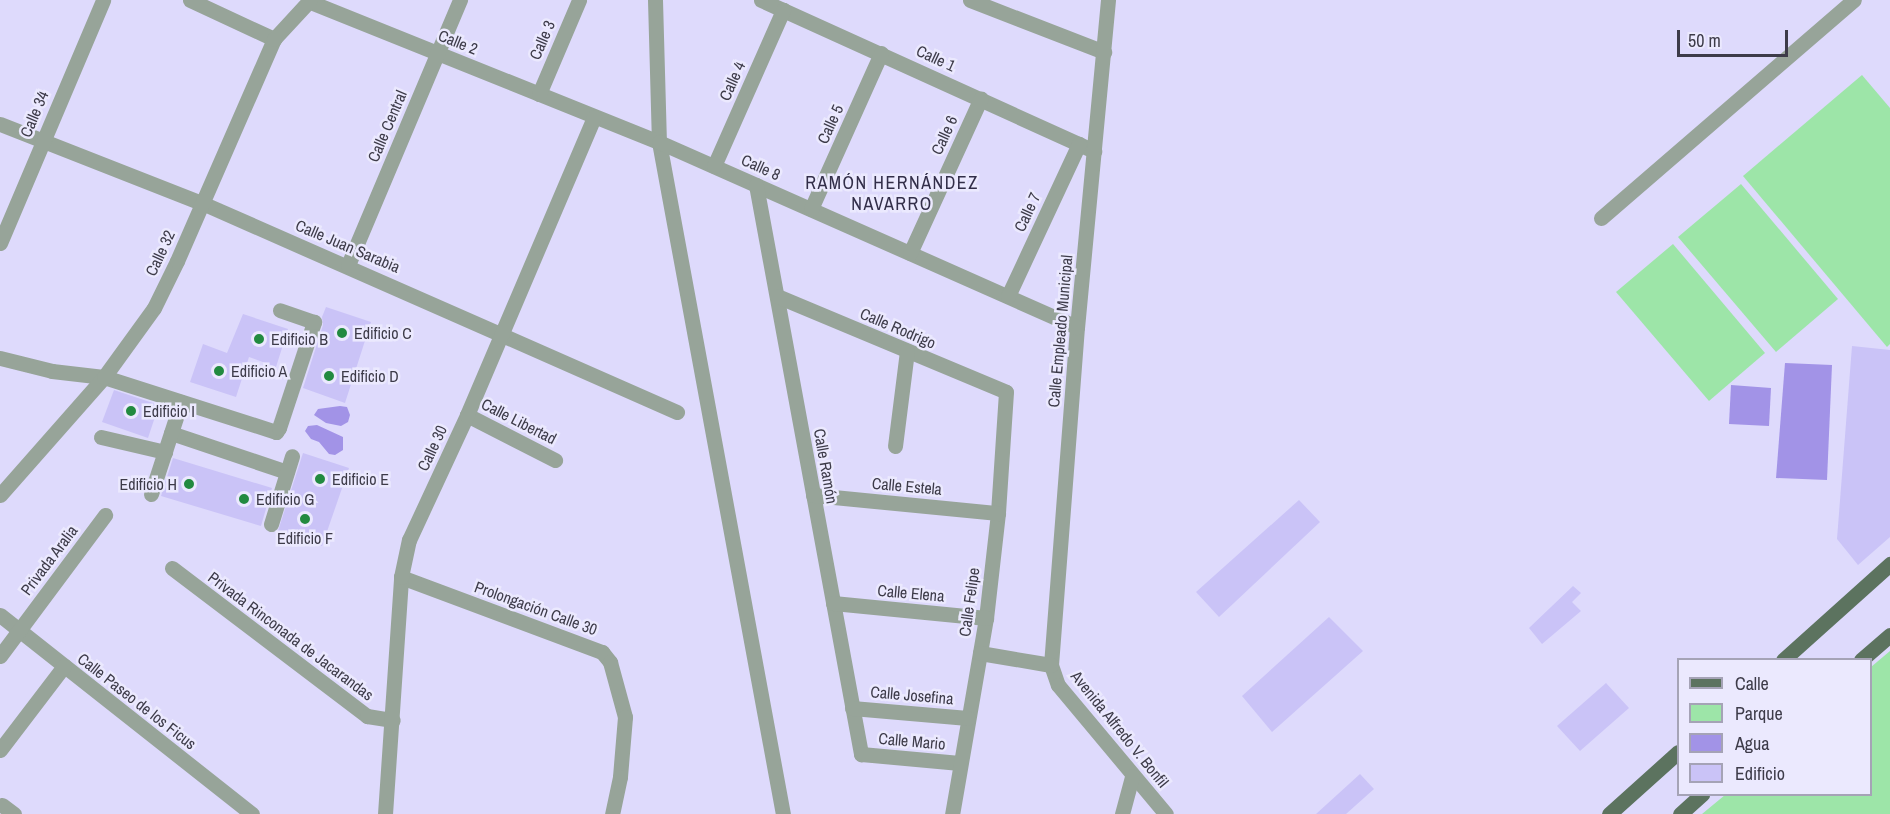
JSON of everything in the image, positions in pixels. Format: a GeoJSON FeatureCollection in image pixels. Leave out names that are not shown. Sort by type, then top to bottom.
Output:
{"type":"FeatureCollection","features":[{"type":"Feature","properties":{"kind":"main road"},"geometry":{"type":"LineString","coordinates":[[1785,658],[1890,564]]}},
{"type":"Feature","properties":{"kind":"main road"},"geometry":{"type":"LineString","coordinates":[[1863,658],[1890,635]]}},
{"type":"Feature","properties":{"kind":"main road"},"geometry":{"type":"LineString","coordinates":[[1609,814],[1677,753]]}},
{"type":"Feature","properties":{"kind":"main road"},"geometry":{"type":"LineString","coordinates":[[1680,814],[1701,796]]}},
{"type":"Feature","properties":{"kind":"street","name":"Calle 34"},"geometry":{"type":"LineString","coordinates":[[0,243],[104,0]]}},
{"type":"Feature","properties":{"kind":"street"},"geometry":{"type":"LineString","coordinates":[[190,0],[220,6],[274,39]]}},
{"type":"Feature","properties":{"kind":"street","name":"Calle Central"},"geometry":{"type":"LineString","coordinates":[[348,265],[460,0]]}},
{"type":"Feature","properties":{"kind":"street","name":"Calle 3"},"geometry":{"type":"LineString","coordinates":[[539,94],[579,0]]}},
{"type":"Feature","properties":{"kind":"street"},"geometry":{"type":"LineString","coordinates":[[655,0],[659,142],[783,814]]}},
{"type":"Feature","properties":{"kind":"street","name":"Calle 1"},"geometry":{"type":"LineString","coordinates":[[761,0],[1094,151]]}},
{"type":"Feature","properties":{"kind":"street"},"geometry":{"type":"LineString","coordinates":[[970,0],[1104,52]]}},
{"type":"Feature","properties":{"kind":"street","name":"Calle Empleado Municipal"},"geometry":{"type":"LineString","coordinates":[[1051,665],[1077,327],[1108,0]]}},
{"type":"Feature","properties":{"kind":"street"},"geometry":{"type":"LineString","coordinates":[[1602,218],[1854,0]]}},
{"type":"Feature","properties":{"kind":"street","name":"Calle 2"},"geometry":{"type":"LineString","coordinates":[[309,1],[594,117]]}},
{"type":"Feature","properties":{"kind":"street","name":"Calle 32"},"geometry":{"type":"LineString","coordinates":[[0,495],[104,377],[154,308],[274,39],[309,1]]}},
{"type":"Feature","properties":{"kind":"street","name":"Calle 4"},"geometry":{"type":"LineString","coordinates":[[714,166],[783,10]]}},
{"type":"Feature","properties":{"kind":"street","name":"Calle 5"},"geometry":{"type":"LineString","coordinates":[[811,209],[881,53]]}},
{"type":"Feature","properties":{"kind":"street","name":"Calle 6"},"geometry":{"type":"LineString","coordinates":[[910,253],[981,98]]}},
{"type":"Feature","properties":{"kind":"street","name":"Calle 8"},"geometry":{"type":"LineString","coordinates":[[594,117],[659,142],[1077,327]]}},
{"type":"Feature","properties":{"kind":"street","name":"Calle 30"},"geometry":{"type":"LineString","coordinates":[[385,814],[401,577],[409,540],[466,415],[594,117]]}},
{"type":"Feature","properties":{"kind":"street","name":"Calle Juan Sarabia"},"geometry":{"type":"LineString","coordinates":[[0,124],[202,203],[348,265],[677,412]]}},
{"type":"Feature","properties":{"kind":"street","name":"Calle 7"},"geometry":{"type":"LineString","coordinates":[[1008,296],[1079,144]]}},
{"type":"Feature","properties":{"kind":"street","name":"Calle Ramón"},"geometry":{"type":"LineString","coordinates":[[756,185],[861,754]]}},
{"type":"Feature","properties":{"kind":"street","name":"Calle Rodrigo"},"geometry":{"type":"LineString","coordinates":[[777,296],[1006,392]]}},
{"type":"Feature","properties":{"kind":"street"},"geometry":{"type":"LineString","coordinates":[[0,358],[52,371],[104,377],[276,432],[314,322],[280,310]]}},
{"type":"Feature","properties":{"kind":"street"},"geometry":{"type":"LineString","coordinates":[[895,446],[907,351]]}},
{"type":"Feature","properties":{"kind":"street","name":"Calle Felipe"},"geometry":{"type":"LineString","coordinates":[[952,814],[986,618],[998,513],[1006,392]]}},
{"type":"Feature","properties":{"kind":"street"},"geometry":{"type":"LineString","coordinates":[[151,494],[181,402]]}},
{"type":"Feature","properties":{"kind":"street","name":"Calle Libertad"},"geometry":{"type":"LineString","coordinates":[[466,415],[555,460]]}},
{"type":"Feature","properties":{"kind":"street"},"geometry":{"type":"LineString","coordinates":[[171,433],[287,472]]}},
{"type":"Feature","properties":{"kind":"street"},"geometry":{"type":"LineString","coordinates":[[101,436],[165,452]]}},
{"type":"Feature","properties":{"kind":"street"},"geometry":{"type":"LineString","coordinates":[[271,524],[292,456]]}},
{"type":"Feature","properties":{"kind":"street","name":"Calle Estela"},"geometry":{"type":"LineString","coordinates":[[813,495],[998,513]]}},
{"type":"Feature","properties":{"kind":"street","name":"Privada Aralia"},"geometry":{"type":"LineString","coordinates":[[0,656],[105,515]]}},
{"type":"Feature","properties":{"kind":"street","name":"Privada Rinconada de Jacarandas"},"geometry":{"type":"LineString","coordinates":[[172,568],[367,716],[393,720]]}},
{"type":"Feature","properties":{"kind":"street","name":"Prolongación Calle 30"},"geometry":{"type":"LineString","coordinates":[[401,577],[602,652],[610,662],[625,717],[620,777],[612,814]]}},
{"type":"Feature","properties":{"kind":"street","name":"Calle Elena"},"geometry":{"type":"LineString","coordinates":[[833,603],[986,618]]}},
{"type":"Feature","properties":{"kind":"street","name":"Calle Paseo de los Ficus"},"geometry":{"type":"LineString","coordinates":[[0,615],[252,814]]}},
{"type":"Feature","properties":{"kind":"street"},"geometry":{"type":"LineString","coordinates":[[980,653],[1051,665]]}},
{"type":"Feature","properties":{"kind":"street","name":"Avenida Alfredo V. Bonfil"},"geometry":{"type":"LineString","coordinates":[[1051,665],[1058,685],[1166,814]]}},
{"type":"Feature","properties":{"kind":"street"},"geometry":{"type":"LineString","coordinates":[[0,750],[64,666]]}},
{"type":"Feature","properties":{"kind":"street","name":"Calle Josefina"},"geometry":{"type":"LineString","coordinates":[[852,708],[968,718]]}},
{"type":"Feature","properties":{"kind":"street","name":"Calle Mario"},"geometry":{"type":"LineString","coordinates":[[861,754],[960,763]]}},
{"type":"Feature","properties":{"kind":"street"},"geometry":{"type":"LineString","coordinates":[[1122,814],[1132,776]]}},
{"type":"Feature","properties":{"kind":"green space"},"geometry":{"type":"Polygon","coordinates":[[[1862,75],[1890,108],[1890,344],[1887,347],[1743,176],[1862,75]]]}},
{"type":"Feature","properties":{"kind":"green space"},"geometry":{"type":"Polygon","coordinates":[[[1741,184],[1838,299],[1776,352],[1678,237],[1741,184]]]}},
{"type":"Feature","properties":{"kind":"green space"},"geometry":{"type":"Polygon","coordinates":[[[1673,244],[1765,353],[1709,401],[1616,292],[1673,244]]]}},
{"type":"Feature","properties":{"kind":"green space"},"geometry":{"type":"Polygon","coordinates":[[[1890,651],[1890,814],[1702,814],[1724,796],[1872,796],[1872,666],[1890,651]]]}},
{"type":"Feature","properties":{"kind":"water"},"geometry":{"type":"Polygon","coordinates":[[[1785,363],[1832,365],[1827,480],[1776,478],[1785,363]]]}},
{"type":"Feature","properties":{"kind":"water"},"geometry":{"type":"Polygon","coordinates":[[[1731,385],[1771,388],[1769,426],[1729,424],[1731,385]]]}},
{"type":"Feature","properties":{"kind":"water"},"geometry":{"type":"Polygon","coordinates":[[[347,407],[350,415],[348,422],[341,426],[326,423],[314,415],[318,409],[347,407]]]}},
{"type":"Feature","properties":{"kind":"water"},"geometry":{"type":"Polygon","coordinates":[[[317,425],[343,437],[343,450],[335,455],[329,454],[319,442],[311,439],[305,431],[308,426],[317,425]]]}},
{"type":"Feature","properties":{"kind":"building"},"geometry":{"type":"Polygon","coordinates":[[[326,307],[371,322],[345,403],[303,388],[323,325],[322,317],[326,307]]]}},
{"type":"Feature","properties":{"kind":"building"},"geometry":{"type":"Polygon","coordinates":[[[243,314],[288,329],[276,367],[249,357],[236,397],[190,382],[203,344],[227,353],[243,314]]]}},
{"type":"Feature","properties":{"kind":"building"},"geometry":{"type":"Polygon","coordinates":[[[1852,346],[1890,350],[1890,537],[1858,565],[1837,539],[1852,346]]]}},
{"type":"Feature","properties":{"kind":"building","name":"Edificio I"},"geometry":{"type":"Polygon","coordinates":[[[114,390],[159,405],[148,438],[102,422],[114,390]]]}},
{"type":"Feature","properties":{"kind":"building"},"geometry":{"type":"Polygon","coordinates":[[[303,453],[349,468],[322,546],[278,531],[303,453]]]}},
{"type":"Feature","properties":{"kind":"building"},"geometry":{"type":"Polygon","coordinates":[[[173,458],[272,488],[261,526],[161,496],[173,458]]]}},
{"type":"Feature","properties":{"kind":"building"},"geometry":{"type":"Polygon","coordinates":[[[1299,500],[1320,522],[1219,617],[1196,592],[1299,500]]]}},
{"type":"Feature","properties":{"kind":"building"},"geometry":{"type":"Polygon","coordinates":[[[1573,586],[1581,593],[1572,602],[1581,611],[1542,644],[1529,628],[1573,586]]]}},
{"type":"Feature","properties":{"kind":"building"},"geometry":{"type":"Polygon","coordinates":[[[1329,617],[1363,651],[1272,732],[1242,696],[1329,617]]]}},
{"type":"Feature","properties":{"kind":"building"},"geometry":{"type":"Polygon","coordinates":[[[1606,683],[1629,708],[1580,751],[1557,726],[1606,683]]]}},
{"type":"Feature","properties":{"kind":"building"},"geometry":{"type":"Polygon","coordinates":[[[1360,774],[1374,789],[1346,814],[1316,814],[1360,774]]]}},
{"type":"Feature","properties":{"kind":"place","name":"Edificio C"},"geometry":{"type":"Point","coordinates":[342,333]}},
{"type":"Feature","properties":{"kind":"place","name":"Edificio B"},"geometry":{"type":"Point","coordinates":[259,339]}},
{"type":"Feature","properties":{"kind":"place","name":"Edificio A"},"geometry":{"type":"Point","coordinates":[219,371]}},
{"type":"Feature","properties":{"kind":"place","name":"Edificio D"},"geometry":{"type":"Point","coordinates":[329,376]}},
{"type":"Feature","properties":{"kind":"place","name":"Edificio I"},"geometry":{"type":"Point","coordinates":[131,411]}},
{"type":"Feature","properties":{"kind":"place","name":"Edificio E"},"geometry":{"type":"Point","coordinates":[320,479]}},
{"type":"Feature","properties":{"kind":"place","name":"Edificio H"},"geometry":{"type":"Point","coordinates":[189,484]}},
{"type":"Feature","properties":{"kind":"place","name":"Edificio G"},"geometry":{"type":"Point","coordinates":[244,499]}},
{"type":"Feature","properties":{"kind":"place","name":"Edificio F"},"geometry":{"type":"Point","coordinates":[305,519]}},
{"type":"Feature","properties":{"kind":"district","name":"RAMÓN HERNÁNDEZ NAVARRO"},"geometry":{"type":"Point","coordinates":[892,194]}}]}
